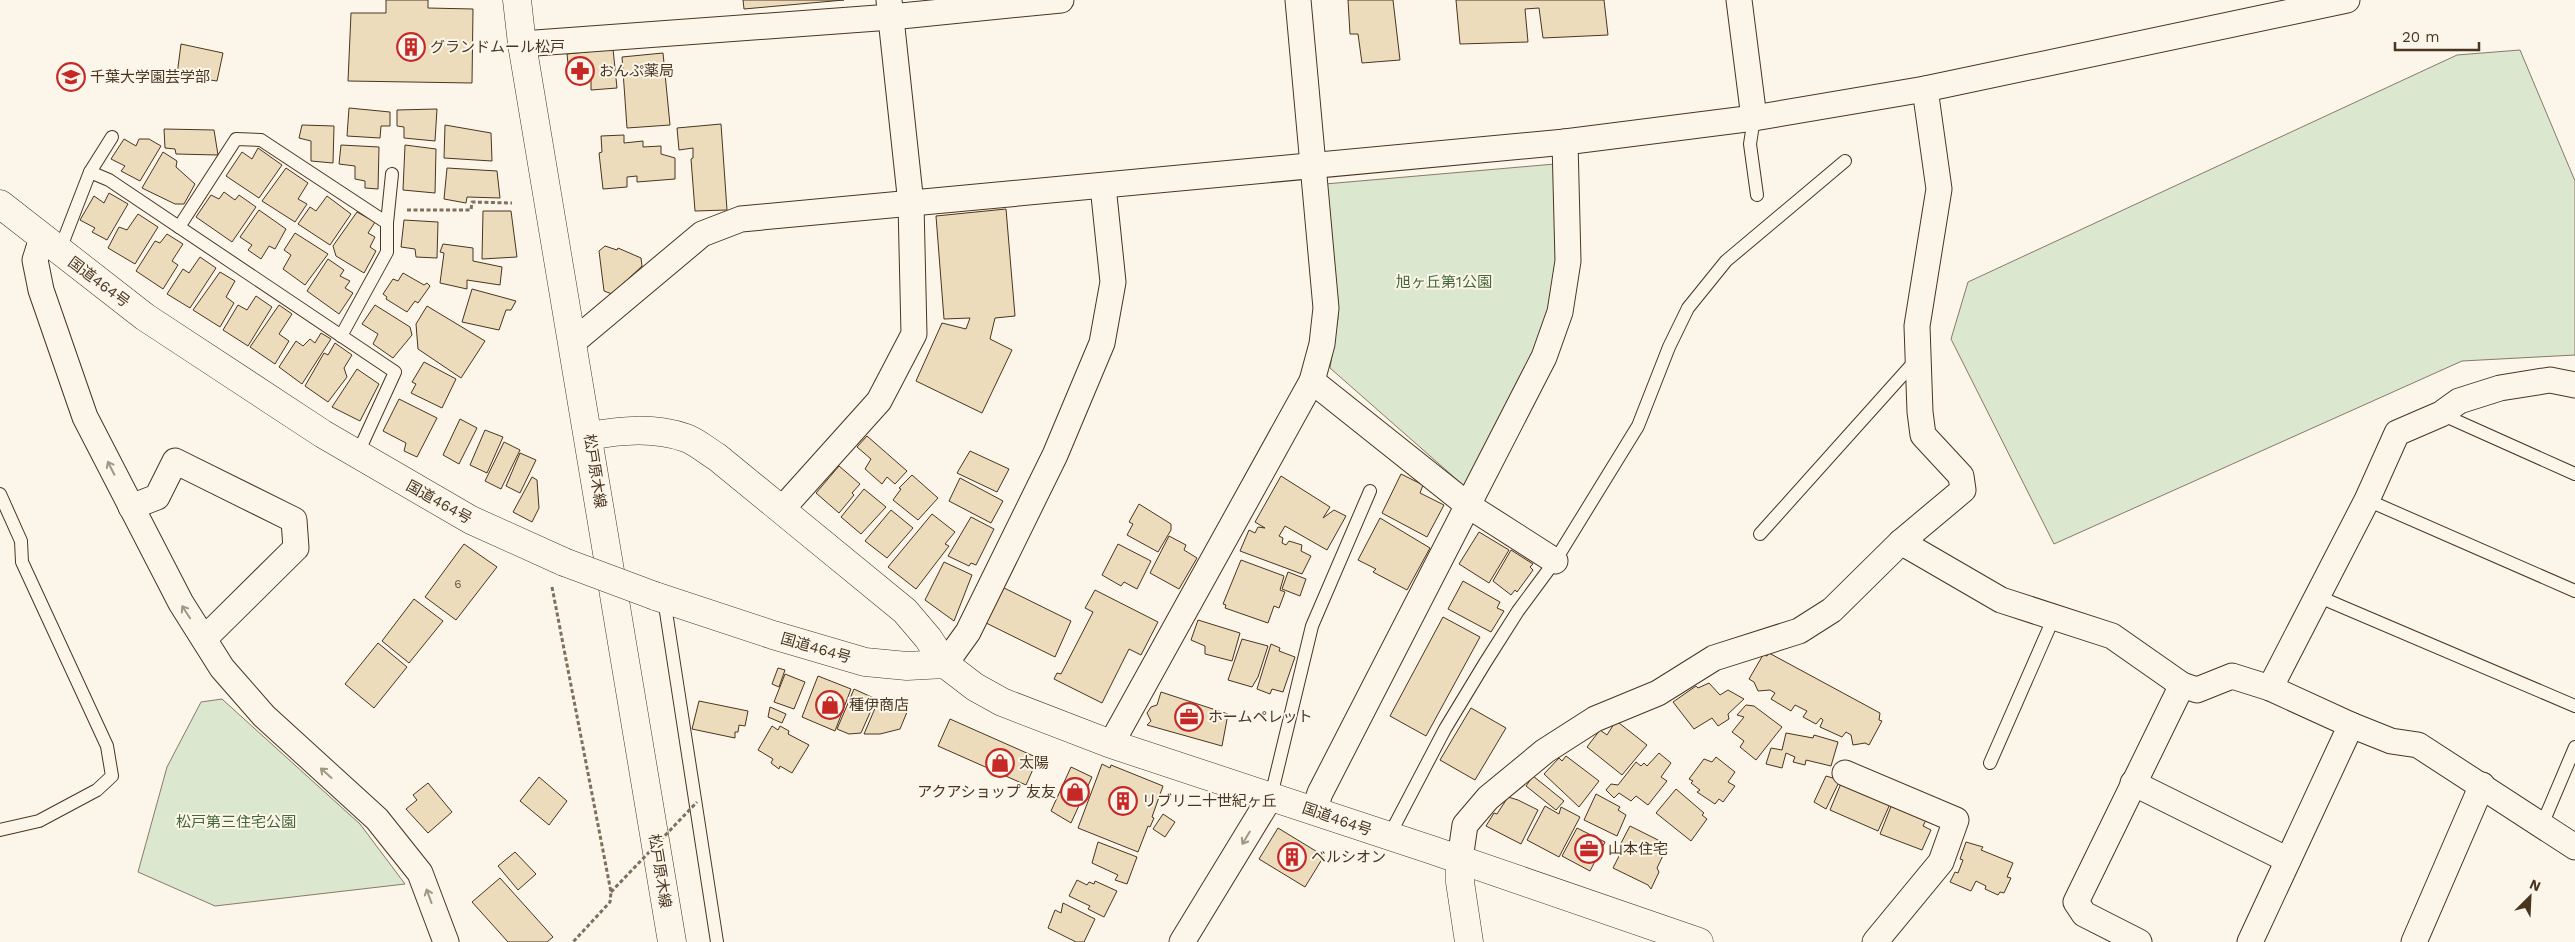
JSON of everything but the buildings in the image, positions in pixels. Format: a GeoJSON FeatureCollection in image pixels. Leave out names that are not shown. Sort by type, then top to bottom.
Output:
{"type":"FeatureCollection","features":[{"type":"Feature","properties":{"kind":"main road","name":"松戸原木線"},"geometry":{"type":"LineString","coordinates":[[517,0],[522,44],[589,436],[672,942]]}},
{"type":"Feature","properties":{"kind":"main road","name":"国道464号"},"geometry":{"type":"LineString","coordinates":[[0,204],[50,245],[145,317],[357,455],[558,572],[660,598],[864,662],[907,666],[945,664],[975,687],[1002,702],[1111,744],[1271,796],[1698,942]]}},
{"type":"Feature","properties":{"kind":"main road"},"geometry":{"type":"LineString","coordinates":[[589,436],[623,430],[647,431],[688,439],[717,456],[905,611],[928,638],[945,664]]}},
{"type":"Feature","properties":{"kind":"main road"},"geometry":{"type":"LineString","coordinates":[[1460,860],[1460,882],[1469,942]]}},
{"type":"Feature","properties":{"kind":"street"},"geometry":{"type":"LineString","coordinates":[[522,44],[890,9],[1061,0]]}},
{"type":"Feature","properties":{"kind":"street"},"geometry":{"type":"LineString","coordinates":[[1111,744],[1312,382],[1322,344],[1326,308],[1298,0]]}},
{"type":"Feature","properties":{"kind":"street"},"geometry":{"type":"LineString","coordinates":[[1738,0],[1754,118]]}},
{"type":"Feature","properties":{"kind":"street"},"geometry":{"type":"LineString","coordinates":[[572,343],[702,234],[741,219],[1565,142],[1754,118],[1925,89],[2301,5],[2347,0]]}},
{"type":"Feature","properties":{"kind":"street"},"geometry":{"type":"LineString","coordinates":[[782,509],[880,401],[914,334],[911,204],[890,9]]}},
{"type":"Feature","properties":{"kind":"street"},"geometry":{"type":"LineString","coordinates":[[1460,860],[1465,825],[1488,798],[1545,751],[1595,720],[1658,693],[1714,658],[1799,631],[1832,610],[1901,542],[1964,490],[1961,476],[1924,435],[1920,412],[1917,326],[1939,189],[1925,89]]}},
{"type":"Feature","properties":{"kind":"street"},"geometry":{"type":"LineString","coordinates":[[1314,811],[1320,793],[1544,357],[1560,312],[1568,261],[1565,142]]}},
{"type":"Feature","properties":{"kind":"street"},"geometry":{"type":"LineString","coordinates":[[945,664],[968,632],[1055,455],[1102,344],[1113,282],[1103,186]]}},
{"type":"Feature","properties":{"kind":"street"},"geometry":{"type":"LineString","coordinates":[[50,245],[35,260],[41,290],[85,417],[180,603],[222,668],[264,716],[377,819],[420,873],[446,942]]}},
{"type":"Feature","properties":{"kind":"street"},"geometry":{"type":"LineString","coordinates":[[2270,688],[2367,500],[2397,433],[2441,414],[2459,401],[2500,388],[2550,380],[2575,385]]}},
{"type":"Feature","properties":{"kind":"street"},"geometry":{"type":"LineString","coordinates":[[1312,382],[1469,506],[1555,561]]}},
{"type":"Feature","properties":{"kind":"street"},"geometry":{"type":"LineString","coordinates":[[131,507],[157,497],[175,461],[294,520],[296,548],[204,639]]}},
{"type":"Feature","properties":{"kind":"street"},"geometry":{"type":"LineString","coordinates":[[1901,542],[2001,600],[2112,636],[2182,685],[2196,690],[2232,676],[2270,688],[2391,741],[2418,744],[2575,847]]}},
{"type":"Feature","properties":{"kind":"street"},"geometry":{"type":"LineString","coordinates":[[2139,942],[2084,914],[2076,902],[2182,685]]}},
{"type":"Feature","properties":{"kind":"street"},"geometry":{"type":"LineString","coordinates":[[2250,942],[2351,725]]}},
{"type":"Feature","properties":{"kind":"street"},"geometry":{"type":"LineString","coordinates":[[1845,773],[1956,820],[1940,862],[1875,942]]}},
{"type":"Feature","properties":{"kind":"street"},"geometry":{"type":"LineString","coordinates":[[2134,783],[2288,860]]}},
{"type":"Feature","properties":{"kind":"street"},"geometry":{"type":"LineString","coordinates":[[2414,942],[2482,785]]}},
{"type":"Feature","properties":{"kind":"street"},"geometry":{"type":"LineString","coordinates":[[1182,942],[1271,796]]}},
{"type":"Feature","properties":{"kind":"lane"},"geometry":{"type":"LineString","coordinates":[[1754,118],[1750,144],[1757,195]]}},
{"type":"Feature","properties":{"kind":"lane"},"geometry":{"type":"LineString","coordinates":[[50,245],[90,172],[112,138]]}},
{"type":"Feature","properties":{"kind":"lane"},"geometry":{"type":"LineString","coordinates":[[178,228],[236,139],[261,140],[388,223]]}},
{"type":"Feature","properties":{"kind":"lane"},"geometry":{"type":"LineString","coordinates":[[1389,836],[1445,730],[1518,611],[1555,561],[1638,426],[1688,308],[1726,261],[1845,161]]}},
{"type":"Feature","properties":{"kind":"lane"},"geometry":{"type":"LineString","coordinates":[[90,172],[109,180],[395,372],[357,455]]}},
{"type":"Feature","properties":{"kind":"lane"},"geometry":{"type":"LineString","coordinates":[[341,336],[387,252],[392,174]]}},
{"type":"Feature","properties":{"kind":"lane"},"geometry":{"type":"LineString","coordinates":[[1760,534],[1918,358]]}},
{"type":"Feature","properties":{"kind":"lane"},"geometry":{"type":"LineString","coordinates":[[2441,414],[2575,474]]}},
{"type":"Feature","properties":{"kind":"lane"},"geometry":{"type":"LineString","coordinates":[[1271,796],[1312,626],[1370,491]]}},
{"type":"Feature","properties":{"kind":"lane"},"geometry":{"type":"LineString","coordinates":[[0,494],[21,541],[22,562],[107,746],[112,776],[97,790],[38,821],[0,830]]}},
{"type":"Feature","properties":{"kind":"lane"},"geometry":{"type":"LineString","coordinates":[[2367,500],[2575,591]]}},
{"type":"Feature","properties":{"kind":"lane"},"geometry":{"type":"LineString","coordinates":[[2318,596],[2575,706]]}},
{"type":"Feature","properties":{"kind":"lane"},"geometry":{"type":"LineString","coordinates":[[660,598],[697,802],[717,942]]}},
{"type":"Feature","properties":{"kind":"lane"},"geometry":{"type":"LineString","coordinates":[[1990,763],[2054,617]]}},
{"type":"Feature","properties":{"kind":"lane"},"geometry":{"type":"LineString","coordinates":[[2542,825],[2575,747]]}},
{"type":"Feature","properties":{"kind":"path"},"geometry":{"type":"LineString","coordinates":[[389,209],[471,210],[472,202],[512,203]]}},
{"type":"Feature","properties":{"kind":"path"},"geometry":{"type":"LineString","coordinates":[[558,572],[611,892],[610,902],[573,942]]}},
{"type":"Feature","properties":{"kind":"path"},"geometry":{"type":"LineString","coordinates":[[611,892],[697,802]]}},
{"type":"Feature","properties":{"kind":"green space"},"geometry":{"type":"Polygon","coordinates":[[[2520,50],[2575,181],[2575,355],[2462,361],[2054,544],[1951,339],[1968,282],[2457,55],[2520,50]]]}},
{"type":"Feature","properties":{"kind":"green space","name":"旭ヶ丘第1公園"},"geometry":{"type":"Polygon","coordinates":[[[1555,164],[1557,259],[1547,322],[1473,482],[1463,485],[1330,368],[1338,318],[1325,184],[1555,164]]]}},
{"type":"Feature","properties":{"kind":"green space","name":"松戸第三住宅公園"},"geometry":{"type":"Polygon","coordinates":[[[222,699],[360,824],[405,884],[215,906],[138,872],[167,767],[201,702],[222,699]]]}},
{"type":"Feature","properties":{"kind":"place","name":"グランドムール松戸"},"geometry":{"type":"Point","coordinates":[411,47]}},
{"type":"Feature","properties":{"kind":"place","name":"おんぷ薬局"},"geometry":{"type":"Point","coordinates":[580,71]}},
{"type":"Feature","properties":{"kind":"place","name":"千葉大学園芸学部"},"geometry":{"type":"Point","coordinates":[71,77]}},
{"type":"Feature","properties":{"kind":"place","name":"種伊商店"},"geometry":{"type":"Point","coordinates":[830,705]}},
{"type":"Feature","properties":{"kind":"place","name":"ホームペレット"},"geometry":{"type":"Point","coordinates":[1189,717]}},
{"type":"Feature","properties":{"kind":"place","name":"太陽"},"geometry":{"type":"Point","coordinates":[1000,763]}},
{"type":"Feature","properties":{"kind":"place","name":"アクアショップ 友友"},"geometry":{"type":"Point","coordinates":[1075,792]}},
{"type":"Feature","properties":{"kind":"place","name":"リブリ二十世紀ヶ丘"},"geometry":{"type":"Point","coordinates":[1123,801]}},
{"type":"Feature","properties":{"kind":"place","name":"山本住宅"},"geometry":{"type":"Point","coordinates":[1589,849]}},
{"type":"Feature","properties":{"kind":"place","name":"ベルシオン"},"geometry":{"type":"Point","coordinates":[1292,857]}}]}
